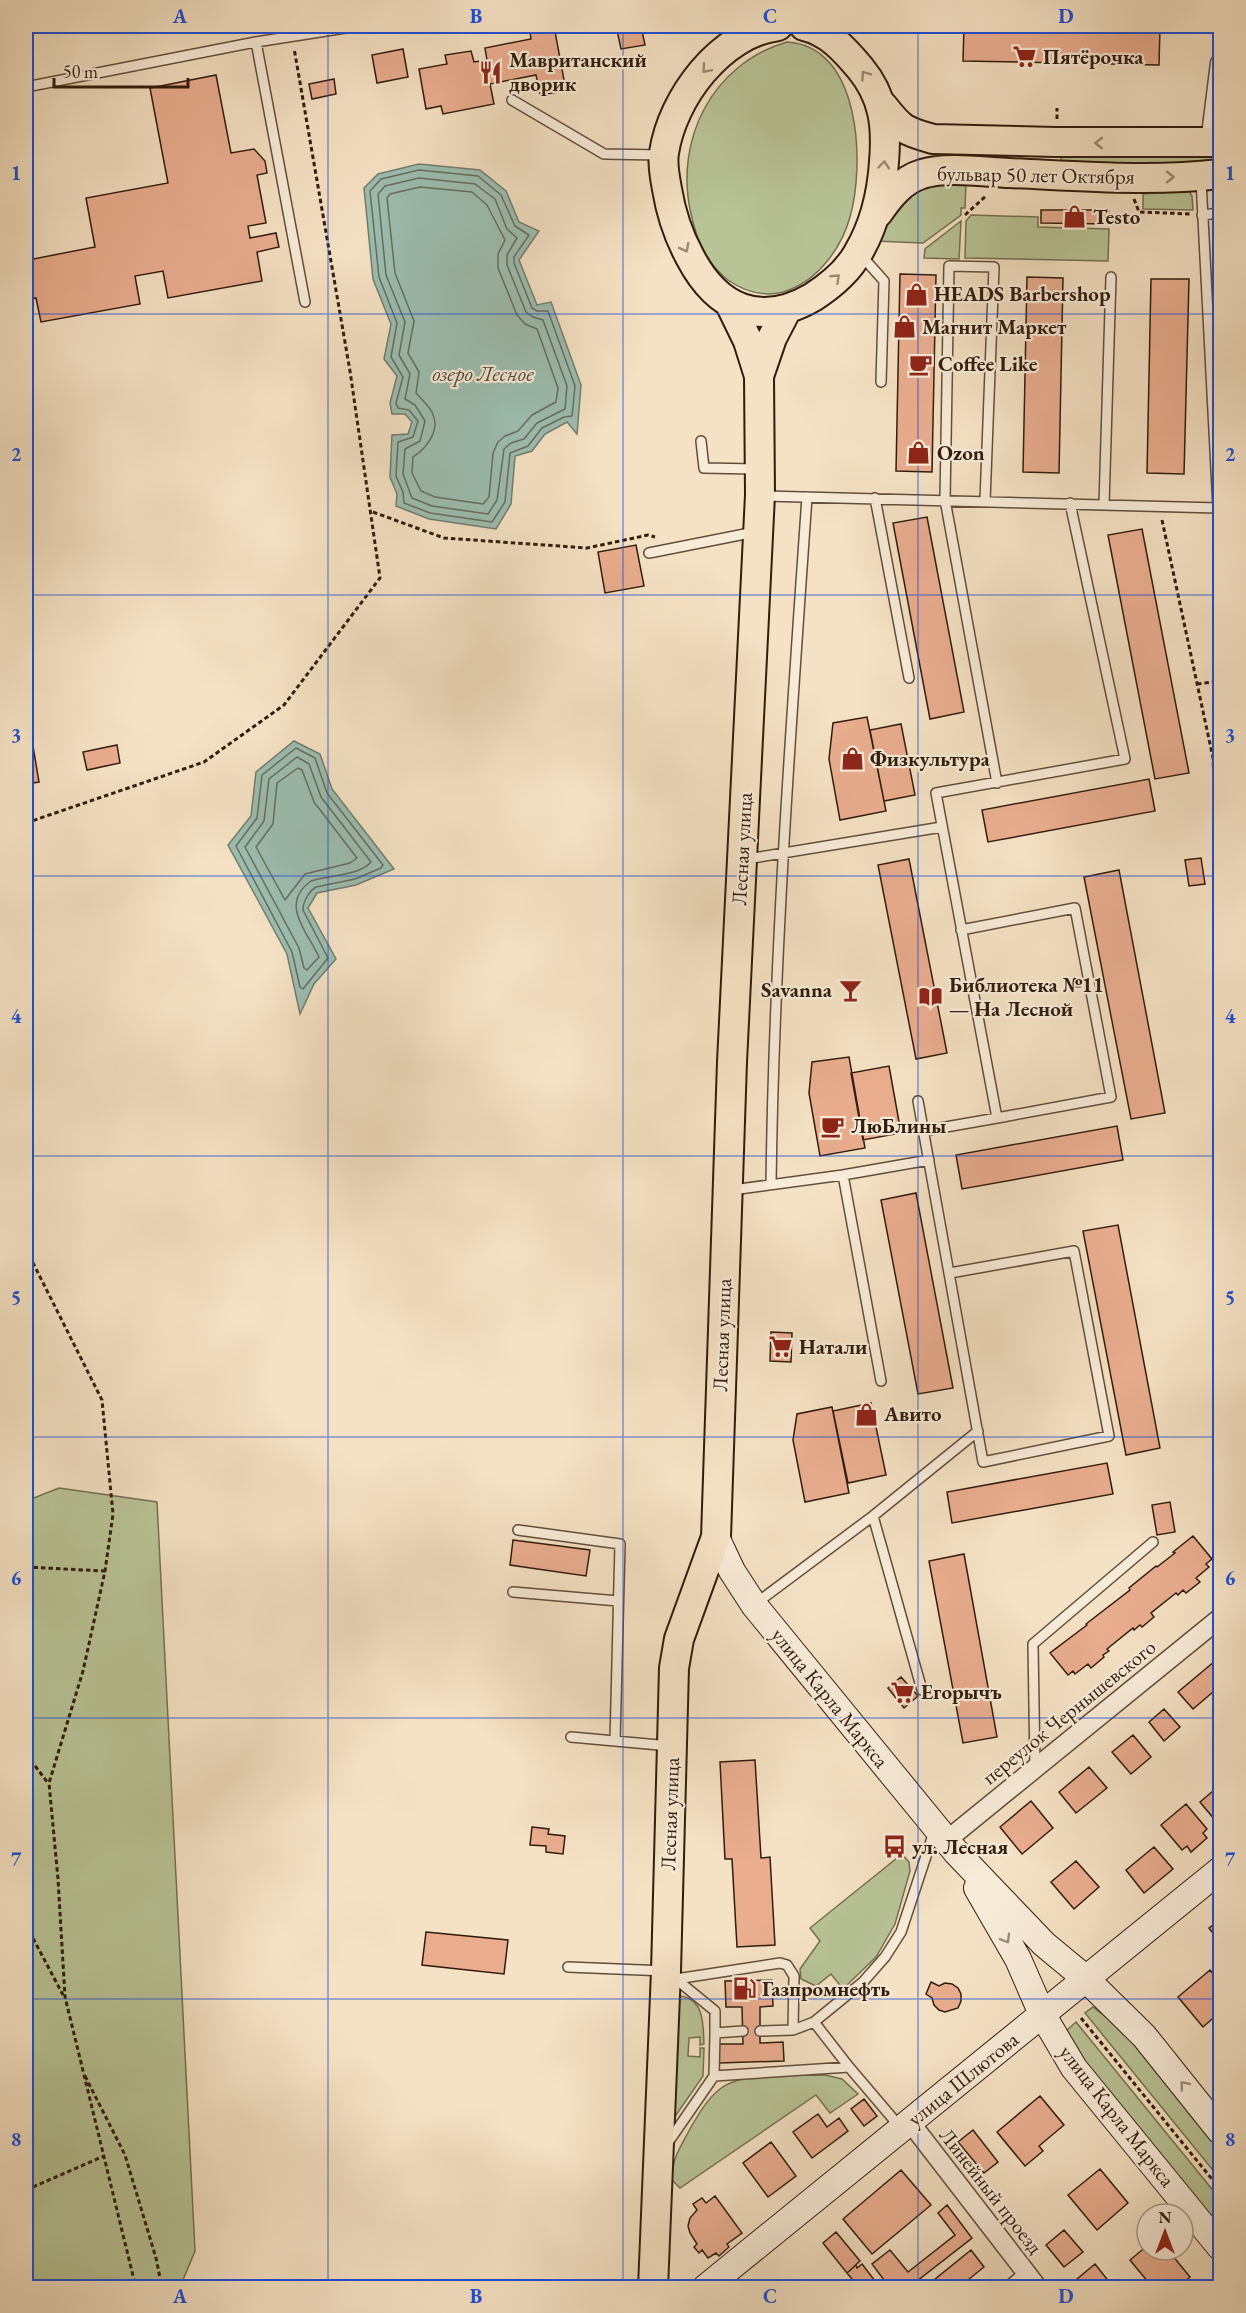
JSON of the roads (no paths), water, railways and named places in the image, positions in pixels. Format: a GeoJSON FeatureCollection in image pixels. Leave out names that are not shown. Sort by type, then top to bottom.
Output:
{"type":"FeatureCollection","features":[{"type":"Feature","properties":{"kind":"main road"},"geometry":{"type":"LineString","coordinates":[[762,28],[737,40],[709,64],[684,94],[669,129],[663,155],[670,209],[678,233],[700,276],[713,291],[730,304],[750,311],[767,313],[788,309],[822,292],[849,265],[859,252],[872,222],[882,182],[885,148],[883,106],[867,76],[837,36],[804,26]]}},
{"type":"Feature","properties":{"kind":"main road","name":"бульвар 50 лет Октября"},"geometry":{"type":"LineString","coordinates":[[883,106],[899,126],[933,139],[1215,142]]}},
{"type":"Feature","properties":{"kind":"main road","name":"бульвар 50 лет Октября"},"geometry":{"type":"LineString","coordinates":[[872,222],[903,183],[922,174],[965,172],[1111,177],[1211,175]]}},
{"type":"Feature","properties":{"kind":"main road","name":"Лесная улица"},"geometry":{"type":"LineString","coordinates":[[653,2288],[671,1975],[674,1668],[679,1639],[716,1537],[727,1190],[760,482],[759,376],[748,340],[730,304]]}},
{"type":"Feature","properties":{"kind":"main road","name":"Лесная улица"},"geometry":{"type":"LineString","coordinates":[[759,376],[772,338],[788,309]]}},
{"type":"Feature","properties":{"kind":"main road","name":"улица Карла Маркса"},"geometry":{"type":"LineString","coordinates":[[716,1537],[732,1571],[754,1605],[946,1840],[1044,1944],[1085,1978],[1144,2036],[1221,2131]]}},
{"type":"Feature","properties":{"kind":"main road","name":"улица Карла Маркса"},"geometry":{"type":"LineString","coordinates":[[946,1840],[1018,1959],[1042,2014],[1074,2068],[1221,2247]]}},
{"type":"Feature","properties":{"kind":"main road","name":"улица Шлютова"},"geometry":{"type":"LineString","coordinates":[[705,2288],[1221,1870]]}},
{"type":"Feature","properties":{"kind":"street"},"geometry":{"type":"LineString","coordinates":[[1215,142],[1221,63]]}},
{"type":"Feature","properties":{"kind":"street","name":"переулок Чернышевского"},"geometry":{"type":"LineString","coordinates":[[946,1840],[1221,1618]]}},
{"type":"Feature","properties":{"kind":"street","name":"Линейный проезд"},"geometry":{"type":"LineString","coordinates":[[906,2126],[1033,2282]]}},
{"type":"Feature","properties":{"kind":"street"},"geometry":{"type":"LineString","coordinates":[[1013,2288],[1033,2282]]}},
{"type":"Feature","properties":{"kind":"lane"},"geometry":{"type":"LineString","coordinates":[[26,87],[256,42],[358,26]]}},
{"type":"Feature","properties":{"kind":"lane"},"geometry":{"type":"LineString","coordinates":[[256,42],[304,302]]}},
{"type":"Feature","properties":{"kind":"lane"},"geometry":{"type":"LineString","coordinates":[[512,100],[604,154],[663,155]]}},
{"type":"Feature","properties":{"kind":"lane"},"geometry":{"type":"LineString","coordinates":[[1211,175],[1202,215],[1218,508],[1221,519]]}},
{"type":"Feature","properties":{"kind":"lane"},"geometry":{"type":"LineString","coordinates":[[1202,215],[1221,213]]}},
{"type":"Feature","properties":{"kind":"lane"},"geometry":{"type":"LineString","coordinates":[[859,252],[884,281],[881,382]]}},
{"type":"Feature","properties":{"kind":"lane"},"geometry":{"type":"LineString","coordinates":[[985,501],[994,267],[949,266],[945,500],[997,783]]}},
{"type":"Feature","properties":{"kind":"lane"},"geometry":{"type":"LineString","coordinates":[[1104,504],[1111,277]]}},
{"type":"Feature","properties":{"kind":"lane"},"geometry":{"type":"LineString","coordinates":[[701,441],[704,468],[807,497],[1218,508]]}},
{"type":"Feature","properties":{"kind":"lane"},"geometry":{"type":"LineString","coordinates":[[771,1184],[772,1062],[782,854],[807,497]]}},
{"type":"Feature","properties":{"kind":"lane"},"geometry":{"type":"LineString","coordinates":[[875,498],[909,678]]}},
{"type":"Feature","properties":{"kind":"lane"},"geometry":{"type":"LineString","coordinates":[[997,1118],[936,794],[1125,759],[1070,503]]}},
{"type":"Feature","properties":{"kind":"lane"},"geometry":{"type":"LineString","coordinates":[[649,553],[758,532]]}},
{"type":"Feature","properties":{"kind":"lane"},"geometry":{"type":"LineString","coordinates":[[741,860],[942,827]]}},
{"type":"Feature","properties":{"kind":"lane"},"geometry":{"type":"LineString","coordinates":[[923,1131],[1111,1097],[1076,908],[962,930]]}},
{"type":"Feature","properties":{"kind":"lane"},"geometry":{"type":"LineString","coordinates":[[918,1101],[983,1462],[1108,1436],[1074,1251],[950,1273]]}},
{"type":"Feature","properties":{"kind":"lane"},"geometry":{"type":"LineString","coordinates":[[727,1190],[929,1161]]}},
{"type":"Feature","properties":{"kind":"lane"},"geometry":{"type":"LineString","coordinates":[[843,1175],[882,1381]]}},
{"type":"Feature","properties":{"kind":"lane"},"geometry":{"type":"LineString","coordinates":[[754,1605],[873,1516],[978,1431]]}},
{"type":"Feature","properties":{"kind":"lane"},"geometry":{"type":"LineString","coordinates":[[873,1516],[922,1690]]}},
{"type":"Feature","properties":{"kind":"lane"},"geometry":{"type":"LineString","coordinates":[[518,1530],[620,1544],[615,1741]]}},
{"type":"Feature","properties":{"kind":"lane"},"geometry":{"type":"LineString","coordinates":[[1035,1769],[1034,1644],[1153,1542]]}},
{"type":"Feature","properties":{"kind":"lane"},"geometry":{"type":"LineString","coordinates":[[513,1592],[618,1602]]}},
{"type":"Feature","properties":{"kind":"lane"},"geometry":{"type":"LineString","coordinates":[[571,1737],[672,1746]]}},
{"type":"Feature","properties":{"kind":"lane"},"geometry":{"type":"LineString","coordinates":[[760,2031],[794,2030],[814,2022],[863,1982],[885,1957],[901,1932],[946,1840]]}},
{"type":"Feature","properties":{"kind":"lane"},"geometry":{"type":"LineString","coordinates":[[568,1967],[671,1975],[780,1963],[788,1965],[794,1976],[794,2030]]}},
{"type":"Feature","properties":{"kind":"lane"},"geometry":{"type":"LineString","coordinates":[[659,2156],[714,2076],[715,2011],[671,1975]]}},
{"type":"Feature","properties":{"kind":"lane"},"geometry":{"type":"LineString","coordinates":[[814,2022],[849,2067],[906,2126]]}},
{"type":"Feature","properties":{"kind":"lane"},"geometry":{"type":"LineString","coordinates":[[715,2033],[743,2031]]}},
{"type":"Feature","properties":{"kind":"lane"},"geometry":{"type":"LineString","coordinates":[[714,2076],[849,2067]]}},
{"type":"Feature","properties":{"kind":"water","name":"озеро Лесное"},"geometry":{"type":"Polygon","coordinates":[[[419,164],[480,170],[506,191],[519,222],[539,231],[519,260],[537,305],[551,302],[581,385],[577,434],[567,422],[545,434],[532,451],[515,456],[511,504],[496,529],[429,519],[396,506],[397,494],[390,477],[392,435],[408,434],[412,422],[405,414],[392,414],[390,403],[397,376],[384,359],[391,324],[373,279],[364,188],[378,174],[419,164]]]}},
{"type":"Feature","properties":{"kind":"water"},"geometry":{"type":"Polygon","coordinates":[[[294,741],[320,754],[332,789],[394,869],[356,885],[317,893],[308,908],[336,959],[314,984],[300,1014],[287,954],[228,845],[251,816],[256,772],[294,741]]]}},
{"type":"Feature","properties":{"kind":"place","name":"Пятёрочка"},"geometry":{"type":"Point","coordinates":[1025,57]}},
{"type":"Feature","properties":{"kind":"place","name":"Мавританский дворик"},"geometry":{"type":"Point","coordinates":[491,72]}},
{"type":"Feature","properties":{"kind":"place","name":"Testo"},"geometry":{"type":"Point","coordinates":[1075,217]}},
{"type":"Feature","properties":{"kind":"place","name":"HEADS Barbershop"},"geometry":{"type":"Point","coordinates":[916,294]}},
{"type":"Feature","properties":{"kind":"place","name":"Магнит Маркет"},"geometry":{"type":"Point","coordinates":[904,327]}},
{"type":"Feature","properties":{"kind":"place","name":"Coffee Like"},"geometry":{"type":"Point","coordinates":[920,364]}},
{"type":"Feature","properties":{"kind":"place","name":"Ozon"},"geometry":{"type":"Point","coordinates":[919,453]}},
{"type":"Feature","properties":{"kind":"place","name":"Физкультура"},"geometry":{"type":"Point","coordinates":[852,759]}},
{"type":"Feature","properties":{"kind":"place","name":"Savanna"},"geometry":{"type":"Point","coordinates":[850,990]}},
{"type":"Feature","properties":{"kind":"place","name":"Библиотека №11 — На Лесной"},"geometry":{"type":"Point","coordinates":[931,997]}},
{"type":"Feature","properties":{"kind":"place","name":"ЛюБлины"},"geometry":{"type":"Point","coordinates":[833,1126]}},
{"type":"Feature","properties":{"kind":"place","name":"Натали"},"geometry":{"type":"Point","coordinates":[781,1347]}},
{"type":"Feature","properties":{"kind":"place","name":"Авито"},"geometry":{"type":"Point","coordinates":[866,1414]}},
{"type":"Feature","properties":{"kind":"place","name":"Егорычъ"},"geometry":{"type":"Point","coordinates":[903,1692]}},
{"type":"Feature","properties":{"kind":"place","name":"ул. Лесная"},"geometry":{"type":"Point","coordinates":[894,1847]}},
{"type":"Feature","properties":{"kind":"place","name":"Газпромнефть"},"geometry":{"type":"Point","coordinates":[744,1989]}}]}
